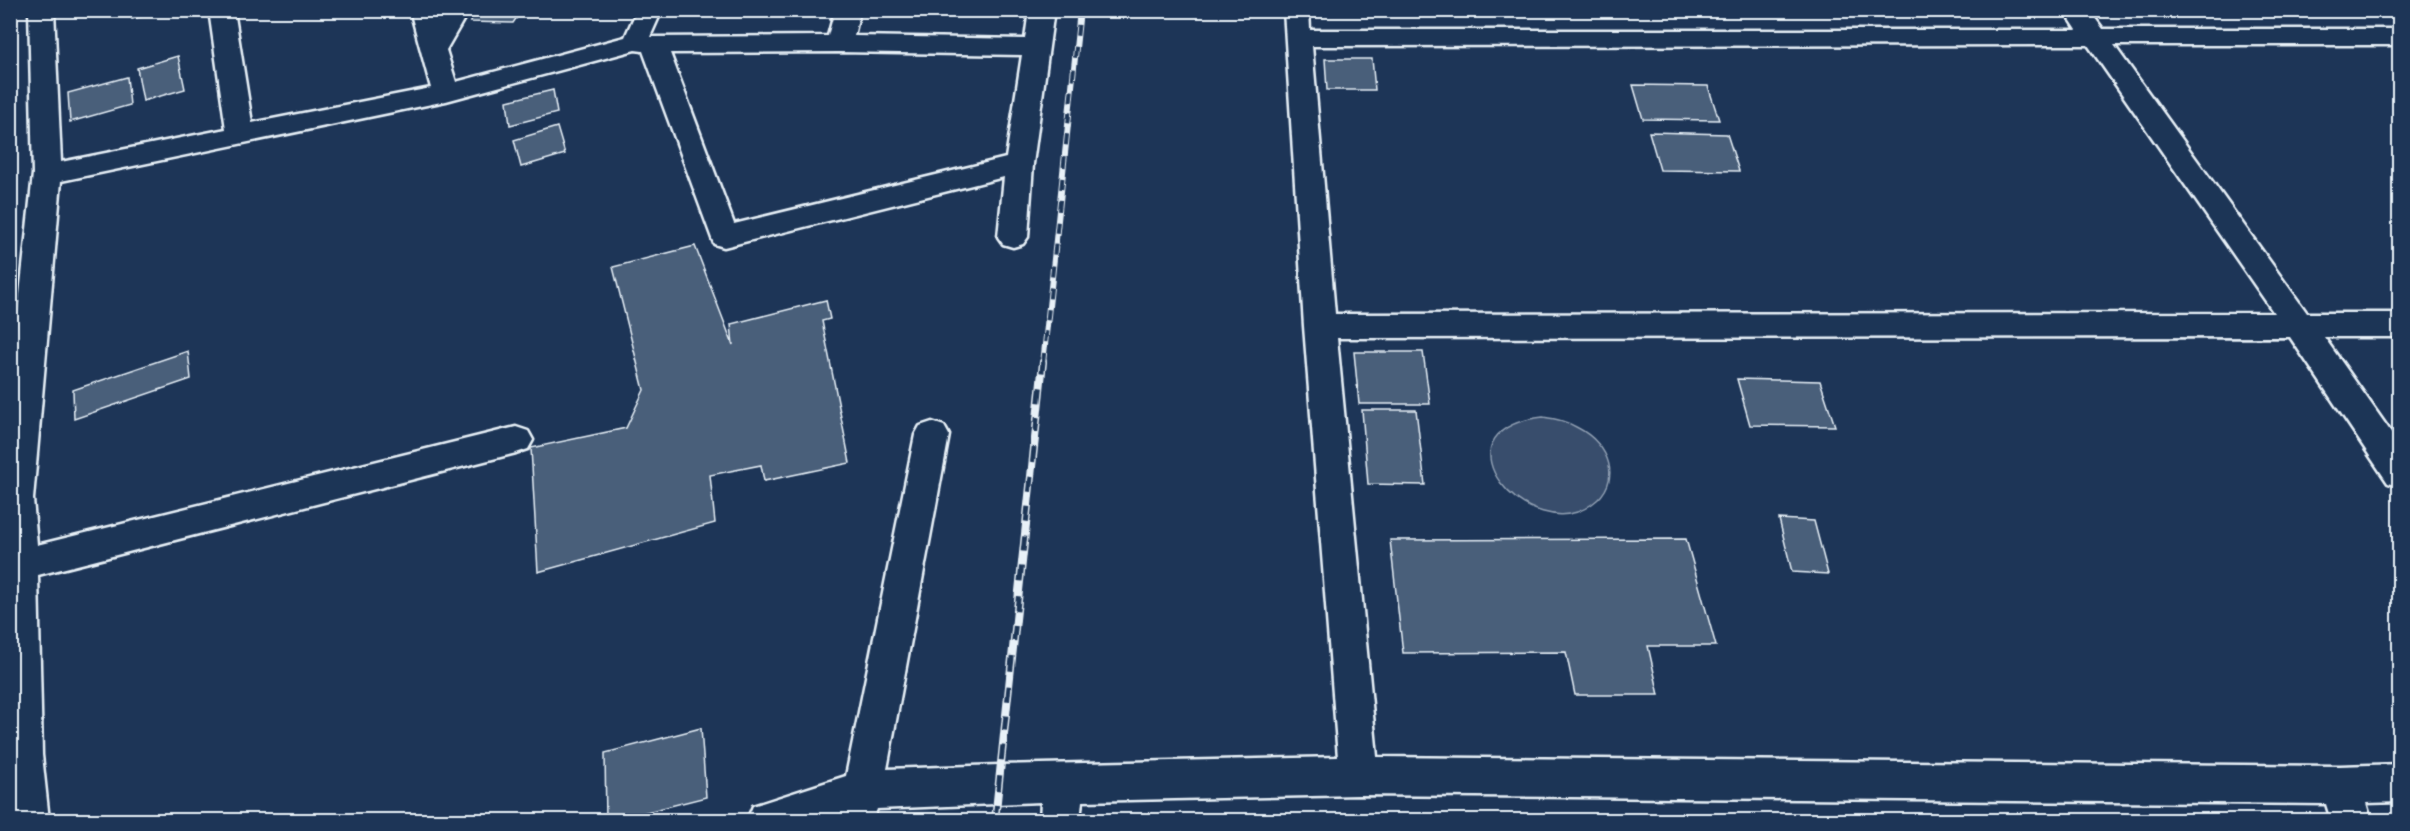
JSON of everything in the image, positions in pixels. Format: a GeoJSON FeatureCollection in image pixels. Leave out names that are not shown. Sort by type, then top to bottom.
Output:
{"type":"FeatureCollection","features":[{"type":"Feature","properties":{"kind":"street"},"geometry":{"type":"LineString","coordinates":[[29,820],[22,755],[20,564],[16,499],[47,174],[41,10]]}},
{"type":"Feature","properties":{"kind":"street"},"geometry":{"type":"LineString","coordinates":[[221,10],[240,133]]}},
{"type":"Feature","properties":{"kind":"street"},"geometry":{"type":"LineString","coordinates":[[422,10],[446,93]]}},
{"type":"Feature","properties":{"kind":"street"},"geometry":{"type":"LineString","coordinates":[[435,49],[457,10]]}},
{"type":"Feature","properties":{"kind":"street"},"geometry":{"type":"LineString","coordinates":[[650,10],[644,44],[724,237],[1019,164]]}},
{"type":"Feature","properties":{"kind":"street"},"geometry":{"type":"LineString","coordinates":[[839,44],[848,10]]}},
{"type":"Feature","properties":{"kind":"street"},"geometry":{"type":"LineString","coordinates":[[1013,237],[1019,164],[1042,10]]}},
{"type":"Feature","properties":{"kind":"street"},"geometry":{"type":"LineString","coordinates":[[2076,10],[2298,324],[2400,473]]}},
{"type":"Feature","properties":{"kind":"street"},"geometry":{"type":"LineString","coordinates":[[1359,776],[1320,326],[1298,24],[2096,38],[2400,37]]}},
{"type":"Feature","properties":{"kind":"street"},"geometry":{"type":"LineString","coordinates":[[47,174],[446,93],[644,44],[1037,47]]}},
{"type":"Feature","properties":{"kind":"street"},"geometry":{"type":"LineString","coordinates":[[1320,326],[2400,325]]}},
{"type":"Feature","properties":{"kind":"street"},"geometry":{"type":"LineString","coordinates":[[858,806],[932,435]]}},
{"type":"Feature","properties":{"kind":"street"},"geometry":{"type":"LineString","coordinates":[[20,564],[516,440]]}},
{"type":"Feature","properties":{"kind":"street"},"geometry":{"type":"LineString","coordinates":[[767,820],[999,784],[1062,802],[1359,776],[2345,803],[2400,783]]}},
{"type":"Feature","properties":{"kind":"shaded area"},"geometry":{"type":"Polygon","coordinates":[[[1543,417],[1570,424],[1589,435],[1598,443],[1609,463],[1608,485],[1602,495],[1592,504],[1568,514],[1542,512],[1519,500],[1501,483],[1491,463],[1492,443],[1509,427],[1543,417]]]}},
{"type":"Feature","properties":{"kind":"building"},"geometry":{"type":"Polygon","coordinates":[[[131,10],[166,10],[132,19],[131,10]]]}},
{"type":"Feature","properties":{"kind":"building"},"geometry":{"type":"Polygon","coordinates":[[[478,10],[522,10],[513,23],[470,22],[478,10]]]}},
{"type":"Feature","properties":{"kind":"building"},"geometry":{"type":"Polygon","coordinates":[[[178,56],[185,89],[143,101],[137,68],[178,56]]]}},
{"type":"Feature","properties":{"kind":"building"},"geometry":{"type":"Polygon","coordinates":[[[1325,59],[1372,59],[1375,90],[1327,90],[1325,59]]]}},
{"type":"Feature","properties":{"kind":"building"},"geometry":{"type":"Polygon","coordinates":[[[127,77],[130,105],[70,122],[68,93],[127,77]]]}},
{"type":"Feature","properties":{"kind":"building"},"geometry":{"type":"Polygon","coordinates":[[[1633,85],[1708,86],[1719,120],[1643,119],[1633,85]]]}},
{"type":"Feature","properties":{"kind":"building"},"geometry":{"type":"Polygon","coordinates":[[[553,90],[557,113],[510,125],[507,101],[553,90]]]}},
{"type":"Feature","properties":{"kind":"building"},"geometry":{"type":"Polygon","coordinates":[[[557,127],[565,154],[521,167],[514,140],[557,127]]]}},
{"type":"Feature","properties":{"kind":"building"},"geometry":{"type":"Polygon","coordinates":[[[1649,132],[1727,134],[1739,171],[1660,170],[1649,132]]]}},
{"type":"Feature","properties":{"kind":"building"},"geometry":{"type":"Polygon","coordinates":[[[695,246],[733,345],[731,324],[826,300],[830,319],[822,321],[850,463],[764,481],[761,465],[710,475],[715,523],[538,572],[531,448],[626,428],[644,390],[613,267],[695,246]]]}},
{"type":"Feature","properties":{"kind":"building"},"geometry":{"type":"Polygon","coordinates":[[[188,351],[191,379],[74,419],[73,390],[188,351]]]}},
{"type":"Feature","properties":{"kind":"building"},"geometry":{"type":"Polygon","coordinates":[[[1354,352],[1423,352],[1430,404],[1359,404],[1354,352]]]}},
{"type":"Feature","properties":{"kind":"building"},"geometry":{"type":"Polygon","coordinates":[[[1737,379],[1820,381],[1835,426],[1750,425],[1737,379]]]}},
{"type":"Feature","properties":{"kind":"building"},"geometry":{"type":"Polygon","coordinates":[[[1362,410],[1416,410],[1425,485],[1368,484],[1362,410]]]}},
{"type":"Feature","properties":{"kind":"building"},"geometry":{"type":"Polygon","coordinates":[[[1779,519],[1814,521],[1828,574],[1792,572],[1779,519]]]}},
{"type":"Feature","properties":{"kind":"building"},"geometry":{"type":"Polygon","coordinates":[[[1686,539],[1716,646],[1648,646],[1659,695],[1575,695],[1566,652],[1403,653],[1390,540],[1686,539]]]}},
{"type":"Feature","properties":{"kind":"building"},"geometry":{"type":"Polygon","coordinates":[[[701,728],[706,797],[615,820],[606,820],[605,753],[701,728]]]}},
{"type":"Feature","properties":{"kind":"railway"},"geometry":{"type":"LineString","coordinates":[[1043,364],[1080,10]]}},
{"type":"Feature","properties":{"kind":"railway"},"geometry":{"type":"LineString","coordinates":[[995,820],[1043,362]]}}]}
